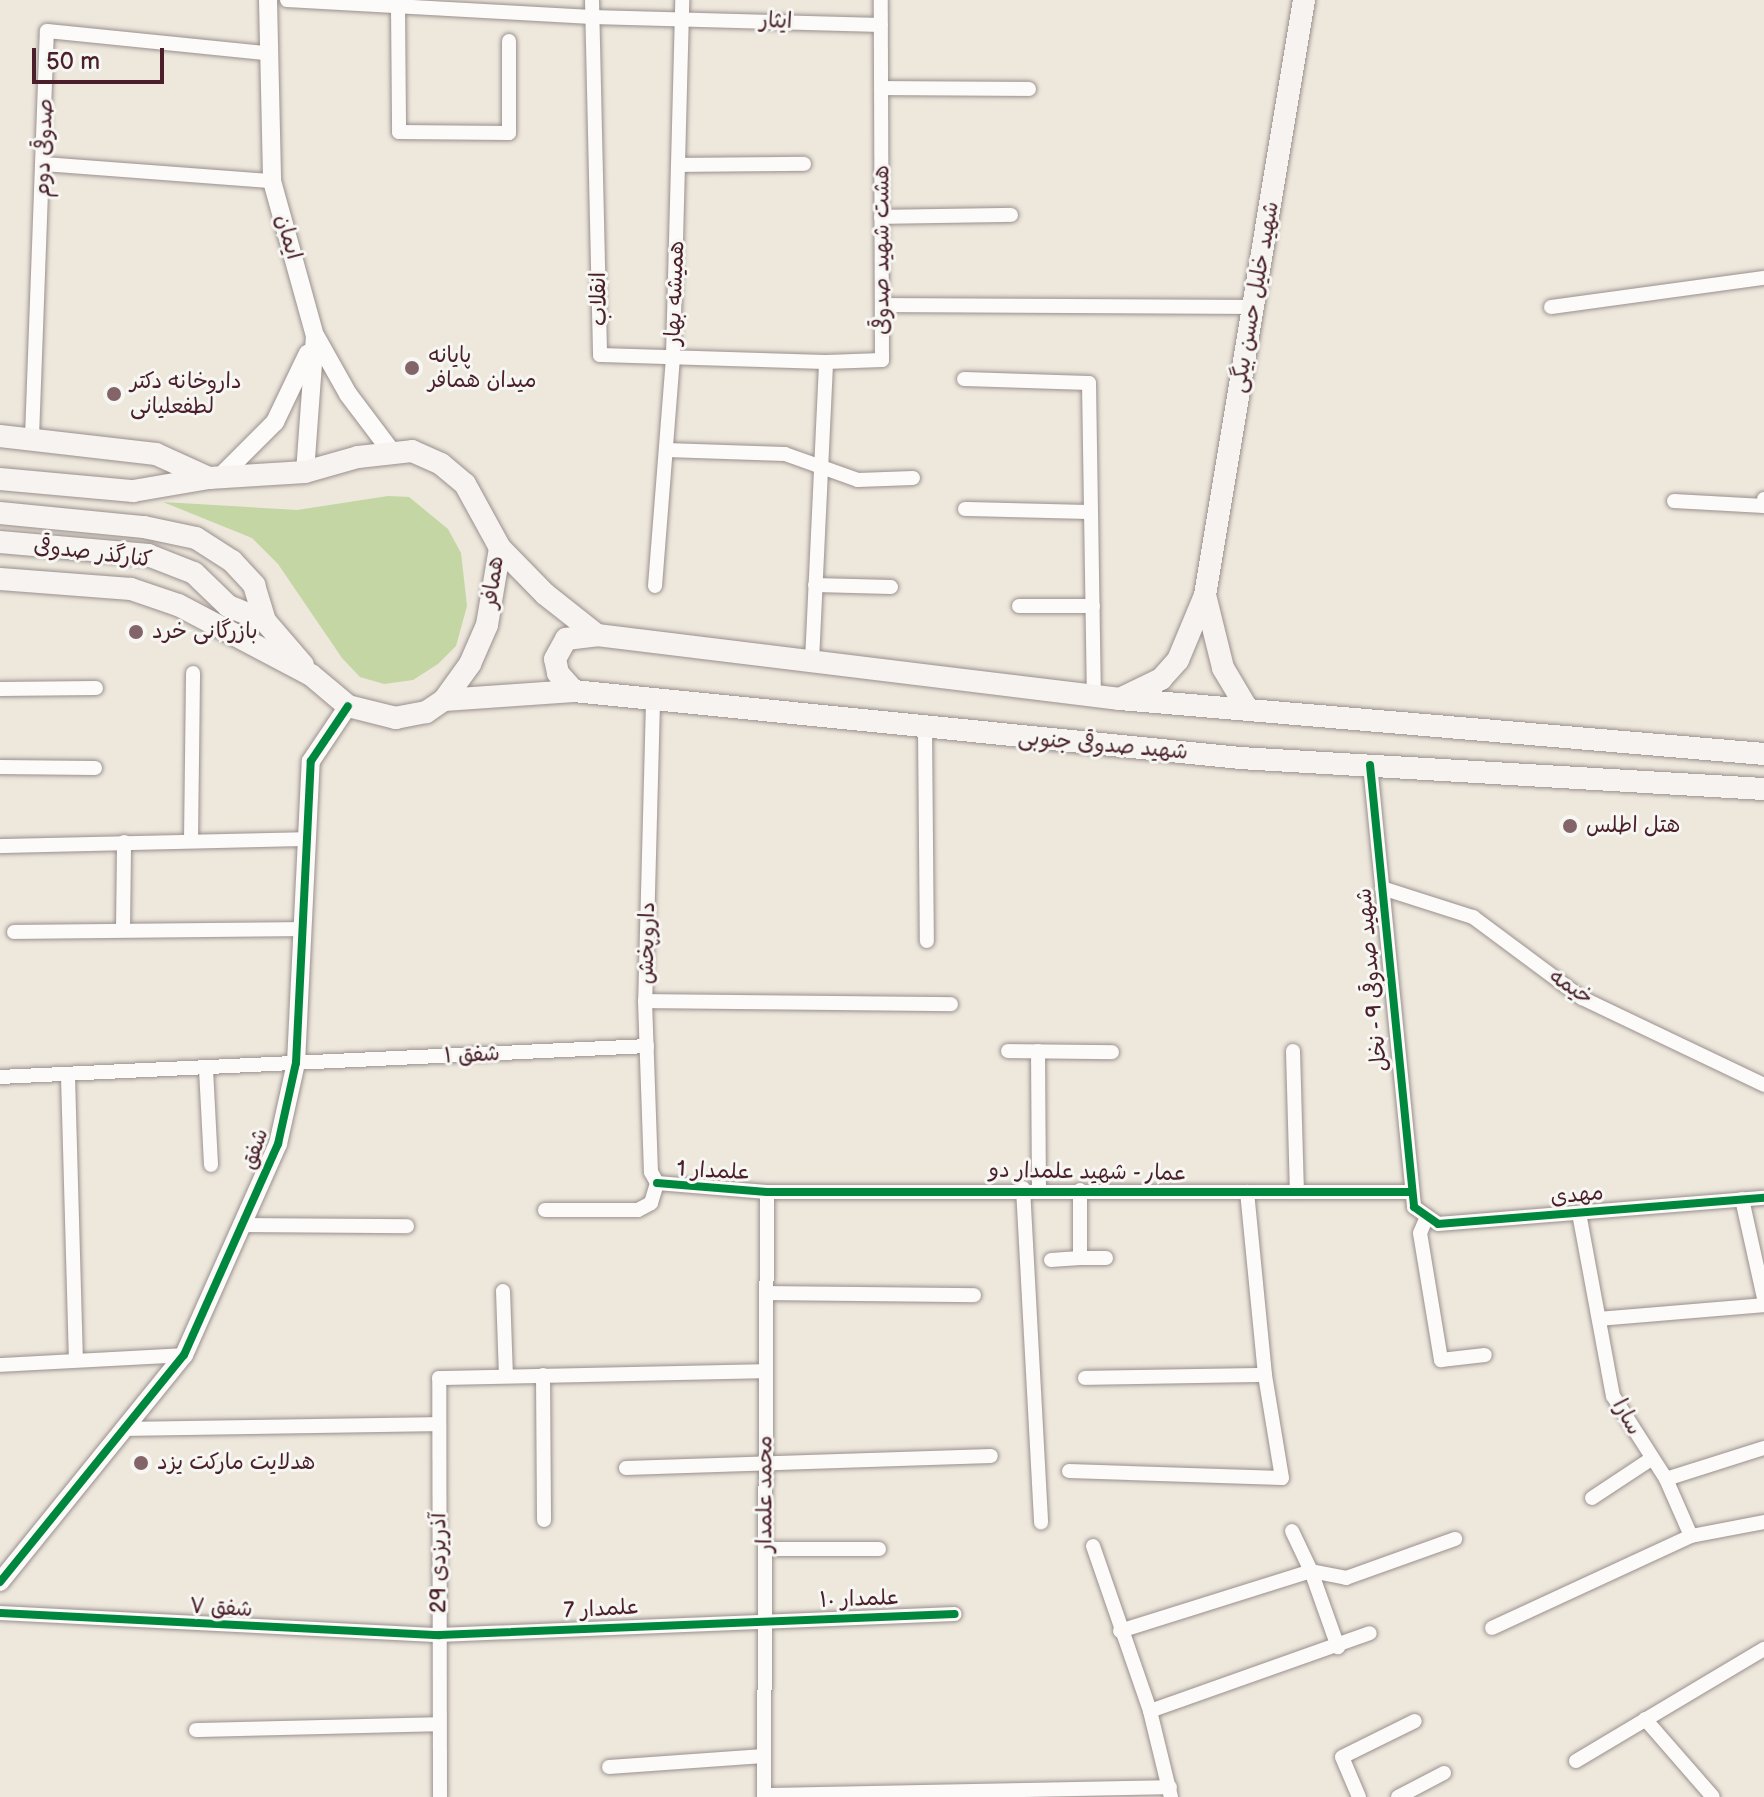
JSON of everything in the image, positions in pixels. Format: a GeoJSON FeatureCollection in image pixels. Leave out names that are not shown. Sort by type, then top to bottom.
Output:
{"type":"FeatureCollection","features":[{"type":"Feature","properties":{"kind":"main road","name":"شهید خلیل حسن بیگی"},"geometry":{"type":"LineString","coordinates":[[1205,595],[1304,0]]}},
{"type":"Feature","properties":{"kind":"main road"},"geometry":{"type":"LineString","coordinates":[[0,436],[32,437],[156,454],[214,477]]}},
{"type":"Feature","properties":{"kind":"main road","name":"همافر"},"geometry":{"type":"LineString","coordinates":[[305,472],[391,451],[412,451],[432,460],[465,484],[500,548],[487,625],[470,664],[444,700]]}},
{"type":"Feature","properties":{"kind":"main road"},"geometry":{"type":"LineString","coordinates":[[0,479],[133,491],[214,477],[305,472]]}},
{"type":"Feature","properties":{"kind":"main road"},"geometry":{"type":"LineString","coordinates":[[0,513],[144,527],[196,538],[232,561],[254,585],[265,621],[311,675],[348,706],[396,718],[426,712],[444,700]]}},
{"type":"Feature","properties":{"kind":"main road","name":"کنارگذر صدوقی"},"geometry":{"type":"LineString","coordinates":[[0,542],[148,555],[194,573],[228,606],[265,621]]}},
{"type":"Feature","properties":{"kind":"main road"},"geometry":{"type":"LineString","coordinates":[[500,548],[545,594],[597,635]]}},
{"type":"Feature","properties":{"kind":"main road"},"geometry":{"type":"LineString","coordinates":[[0,579],[131,589],[178,605],[311,675]]}},
{"type":"Feature","properties":{"kind":"main road"},"geometry":{"type":"LineString","coordinates":[[1120,699],[1161,679],[1178,660],[1205,595]]}},
{"type":"Feature","properties":{"kind":"main road"},"geometry":{"type":"LineString","coordinates":[[1205,595],[1223,668],[1248,710]]}},
{"type":"Feature","properties":{"kind":"main road"},"geometry":{"type":"LineString","coordinates":[[574,691],[558,673],[555,659],[566,639],[597,635],[1120,699],[1764,754]]}},
{"type":"Feature","properties":{"kind":"main road","name":"شهید صدوقی جنوبی"},"geometry":{"type":"LineString","coordinates":[[444,700],[574,691],[653,702],[925,728],[1370,765],[1764,789]]}},
{"type":"Feature","properties":{"kind":"street","name":"ایمان"},"geometry":{"type":"LineString","coordinates":[[268,0],[265,53],[272,181],[315,336],[305,472]]}},
{"type":"Feature","properties":{"kind":"street","name":"ایثار"},"geometry":{"type":"LineString","coordinates":[[287,0],[592,17],[881,25]]}},
{"type":"Feature","properties":{"kind":"street"},"geometry":{"type":"LineString","coordinates":[[592,0],[592,17]]}},
{"type":"Feature","properties":{"kind":"street","name":"همیشه بهار"},"geometry":{"type":"LineString","coordinates":[[655,586],[673,355],[682,0]]}},
{"type":"Feature","properties":{"kind":"street"},"geometry":{"type":"LineString","coordinates":[[881,0],[881,25]]}},
{"type":"Feature","properties":{"kind":"street"},"geometry":{"type":"LineString","coordinates":[[398,7],[399,132],[509,133],[509,41]]}},
{"type":"Feature","properties":{"kind":"street","name":"انقلاب"},"geometry":{"type":"LineString","coordinates":[[592,17],[600,355],[826,362]]}},
{"type":"Feature","properties":{"kind":"street","name":"هشت شهید صدوقی"},"geometry":{"type":"LineString","coordinates":[[826,362],[882,360],[881,25]]}},
{"type":"Feature","properties":{"kind":"street","name":"صدوقی دوم"},"geometry":{"type":"LineString","coordinates":[[32,437],[47,31],[265,53]]}},
{"type":"Feature","properties":{"kind":"street"},"geometry":{"type":"LineString","coordinates":[[881,88],[1029,89]]}},
{"type":"Feature","properties":{"kind":"street"},"geometry":{"type":"LineString","coordinates":[[44,164],[272,181]]}},
{"type":"Feature","properties":{"kind":"street"},"geometry":{"type":"LineString","coordinates":[[678,165],[804,164]]}},
{"type":"Feature","properties":{"kind":"street"},"geometry":{"type":"LineString","coordinates":[[881,217],[1011,215]]}},
{"type":"Feature","properties":{"kind":"street"},"geometry":{"type":"LineString","coordinates":[[1551,307],[1764,278]]}},
{"type":"Feature","properties":{"kind":"street"},"geometry":{"type":"LineString","coordinates":[[882,305],[1253,307]]}},
{"type":"Feature","properties":{"kind":"street"},"geometry":{"type":"LineString","coordinates":[[315,336],[348,394],[391,451]]}},
{"type":"Feature","properties":{"kind":"street"},"geometry":{"type":"LineString","coordinates":[[214,477],[275,422],[315,336]]}},
{"type":"Feature","properties":{"kind":"street"},"geometry":{"type":"LineString","coordinates":[[812,661],[826,362]]}},
{"type":"Feature","properties":{"kind":"street"},"geometry":{"type":"LineString","coordinates":[[964,379],[1089,383],[1094,695]]}},
{"type":"Feature","properties":{"kind":"street"},"geometry":{"type":"LineString","coordinates":[[666,450],[785,454],[821,464],[858,480],[913,478]]}},
{"type":"Feature","properties":{"kind":"street"},"geometry":{"type":"LineString","coordinates":[[1674,501],[1764,506],[1764,499]]}},
{"type":"Feature","properties":{"kind":"street"},"geometry":{"type":"LineString","coordinates":[[965,509],[1091,512]]}},
{"type":"Feature","properties":{"kind":"street"},"geometry":{"type":"LineString","coordinates":[[815,585],[891,587]]}},
{"type":"Feature","properties":{"kind":"street"},"geometry":{"type":"LineString","coordinates":[[1019,606],[1093,606]]}},
{"type":"Feature","properties":{"kind":"street"},"geometry":{"type":"LineString","coordinates":[[191,841],[193,673]]}},
{"type":"Feature","properties":{"kind":"street"},"geometry":{"type":"LineString","coordinates":[[0,689],[96,688]]}},
{"type":"Feature","properties":{"kind":"street","name":"داروپخش"},"geometry":{"type":"LineString","coordinates":[[653,702],[645,1001],[651,1172],[657,1183]]}},
{"type":"Feature","properties":{"kind":"street","name":"شفق"},"geometry":{"type":"LineString","coordinates":[[0,1582],[128,1429],[184,1355],[245,1225],[278,1144],[296,1063],[311,761],[348,706]]}},
{"type":"Feature","properties":{"kind":"street"},"geometry":{"type":"LineString","coordinates":[[925,728],[927,941]]}},
{"type":"Feature","properties":{"kind":"street","name":"شهید صدوقی 9 - نخل"},"geometry":{"type":"LineString","coordinates":[[1370,765],[1409,1192]]}},
{"type":"Feature","properties":{"kind":"street"},"geometry":{"type":"LineString","coordinates":[[0,767],[95,768]]}},
{"type":"Feature","properties":{"kind":"street"},"geometry":{"type":"LineString","coordinates":[[0,846],[307,839]]}},
{"type":"Feature","properties":{"kind":"street"},"geometry":{"type":"LineString","coordinates":[[123,930],[124,842]]}},
{"type":"Feature","properties":{"kind":"street","name":"خیمه"},"geometry":{"type":"LineString","coordinates":[[1382,888],[1473,917],[1582,998],[1764,1085]]}},
{"type":"Feature","properties":{"kind":"street"},"geometry":{"type":"LineString","coordinates":[[14,932],[302,929]]}},
{"type":"Feature","properties":{"kind":"street"},"geometry":{"type":"LineString","coordinates":[[645,1001],[951,1004]]}},
{"type":"Feature","properties":{"kind":"street","name":"شفق ۱"},"geometry":{"type":"LineString","coordinates":[[0,1077],[647,1046]]}},
{"type":"Feature","properties":{"kind":"street"},"geometry":{"type":"LineString","coordinates":[[1008,1051],[1112,1052]]}},
{"type":"Feature","properties":{"kind":"street"},"geometry":{"type":"LineString","coordinates":[[1038,1051],[1039,1189]]}},
{"type":"Feature","properties":{"kind":"street"},"geometry":{"type":"LineString","coordinates":[[1293,1051],[1297,1192]]}},
{"type":"Feature","properties":{"kind":"street"},"geometry":{"type":"LineString","coordinates":[[206,1069],[211,1165]]}},
{"type":"Feature","properties":{"kind":"street"},"geometry":{"type":"LineString","coordinates":[[68,1076],[76,1360]]}},
{"type":"Feature","properties":{"kind":"street"},"geometry":{"type":"LineString","coordinates":[[545,1210],[638,1210],[651,1203],[657,1183]]}},
{"type":"Feature","properties":{"kind":"street","name":"علمدار 1"},"geometry":{"type":"LineString","coordinates":[[657,1183],[767,1192]]}},
{"type":"Feature","properties":{"kind":"street"},"geometry":{"type":"LineString","coordinates":[[1023,1188],[1041,1523]]}},
{"type":"Feature","properties":{"kind":"street","name":"عمار - شهید علمدار دو"},"geometry":{"type":"LineString","coordinates":[[767,1192],[1023,1188],[1409,1192]]}},
{"type":"Feature","properties":{"kind":"street"},"geometry":{"type":"LineString","coordinates":[[1080,1190],[1080,1258]]}},
{"type":"Feature","properties":{"kind":"street","name":"محمد علمدار"},"geometry":{"type":"LineString","coordinates":[[764,1796],[767,1192]]}},
{"type":"Feature","properties":{"kind":"street"},"geometry":{"type":"LineString","coordinates":[[1069,1471],[1282,1478],[1265,1375],[1247,1192]]}},
{"type":"Feature","properties":{"kind":"street"},"geometry":{"type":"LineString","coordinates":[[1409,1192],[1426,1219],[1420,1233],[1441,1360],[1485,1355]]}},
{"type":"Feature","properties":{"kind":"street","name":"مهدی"},"geometry":{"type":"LineString","coordinates":[[1426,1219],[1438,1224],[1764,1198]]}},
{"type":"Feature","properties":{"kind":"street"},"geometry":{"type":"LineString","coordinates":[[1742,1199],[1764,1298]]}},
{"type":"Feature","properties":{"kind":"street","name":"سارا"},"geometry":{"type":"LineString","coordinates":[[1579,1213],[1613,1396],[1666,1479],[1691,1536]]}},
{"type":"Feature","properties":{"kind":"street"},"geometry":{"type":"LineString","coordinates":[[245,1225],[407,1226]]}},
{"type":"Feature","properties":{"kind":"street"},"geometry":{"type":"LineString","coordinates":[[1051,1260],[1106,1258]]}},
{"type":"Feature","properties":{"kind":"street"},"geometry":{"type":"LineString","coordinates":[[503,1291],[506,1375],[766,1371]]}},
{"type":"Feature","properties":{"kind":"street"},"geometry":{"type":"LineString","coordinates":[[767,1293],[974,1295]]}},
{"type":"Feature","properties":{"kind":"street"},"geometry":{"type":"LineString","coordinates":[[1599,1319],[1764,1305]]}},
{"type":"Feature","properties":{"kind":"street"},"geometry":{"type":"LineString","coordinates":[[0,1365],[184,1355]]}},
{"type":"Feature","properties":{"kind":"street","name":"آذریزدی 29"},"geometry":{"type":"LineString","coordinates":[[440,1797],[439,1378],[506,1375]]}},
{"type":"Feature","properties":{"kind":"street"},"geometry":{"type":"LineString","coordinates":[[543,1375],[544,1520]]}},
{"type":"Feature","properties":{"kind":"street"},"geometry":{"type":"LineString","coordinates":[[1085,1378],[1265,1375]]}},
{"type":"Feature","properties":{"kind":"street"},"geometry":{"type":"LineString","coordinates":[[128,1429],[438,1424]]}},
{"type":"Feature","properties":{"kind":"street"},"geometry":{"type":"LineString","coordinates":[[1666,1479],[1764,1448]]}},
{"type":"Feature","properties":{"kind":"street"},"geometry":{"type":"LineString","coordinates":[[626,1468],[991,1456]]}},
{"type":"Feature","properties":{"kind":"street"},"geometry":{"type":"LineString","coordinates":[[1592,1498],[1651,1459]]}},
{"type":"Feature","properties":{"kind":"street"},"geometry":{"type":"LineString","coordinates":[[1492,1628],[1691,1536],[1764,1522]]}},
{"type":"Feature","properties":{"kind":"street"},"geometry":{"type":"LineString","coordinates":[[1292,1531],[1311,1571],[1338,1647]]}},
{"type":"Feature","properties":{"kind":"street"},"geometry":{"type":"LineString","coordinates":[[1120,1631],[1311,1571],[1346,1578],[1455,1539]]}},
{"type":"Feature","properties":{"kind":"street"},"geometry":{"type":"LineString","coordinates":[[764,1796],[1171,1792],[1150,1711],[1093,1546]]}},
{"type":"Feature","properties":{"kind":"street"},"geometry":{"type":"LineString","coordinates":[[765,1549],[879,1549]]}},
{"type":"Feature","properties":{"kind":"street","name":"شفق ۷"},"geometry":{"type":"LineString","coordinates":[[0,1613],[439,1635]]}},
{"type":"Feature","properties":{"kind":"street","name":"علمدار ۱۰"},"geometry":{"type":"LineString","coordinates":[[765,1620],[955,1614]]}},
{"type":"Feature","properties":{"kind":"street","name":"علمدار 7"},"geometry":{"type":"LineString","coordinates":[[439,1635],[765,1620]]}},
{"type":"Feature","properties":{"kind":"street"},"geometry":{"type":"LineString","coordinates":[[1150,1711],[1338,1647],[1370,1633]]}},
{"type":"Feature","properties":{"kind":"street"},"geometry":{"type":"LineString","coordinates":[[1576,1761],[1763,1652]]}},
{"type":"Feature","properties":{"kind":"street"},"geometry":{"type":"LineString","coordinates":[[1645,1719],[1713,1797]]}},
{"type":"Feature","properties":{"kind":"street"},"geometry":{"type":"LineString","coordinates":[[1359,1797],[1342,1757],[1415,1721]]}},
{"type":"Feature","properties":{"kind":"street"},"geometry":{"type":"LineString","coordinates":[[196,1730],[439,1724]]}},
{"type":"Feature","properties":{"kind":"street"},"geometry":{"type":"LineString","coordinates":[[609,1767],[764,1756]]}},
{"type":"Feature","properties":{"kind":"street"},"geometry":{"type":"LineString","coordinates":[[1398,1797],[1444,1773]]}},
{"type":"Feature","properties":{"kind":"green space"},"geometry":{"type":"Polygon","coordinates":[[[388,496],[409,497],[448,529],[461,553],[467,606],[456,646],[438,664],[413,680],[384,684],[360,677],[342,658],[278,564],[252,538],[163,502],[297,510],[388,496]]]}},
{"type":"Feature","properties":{"kind":"cycle path"},"geometry":{"type":"LineString","coordinates":[[0,1582],[184,1355],[278,1144],[296,1063],[311,761],[348,706]]}},
{"type":"Feature","properties":{"kind":"cycle path"},"geometry":{"type":"LineString","coordinates":[[1370,765],[1414,1207],[1438,1224],[1764,1198]]}},
{"type":"Feature","properties":{"kind":"cycle path"},"geometry":{"type":"LineString","coordinates":[[657,1183],[767,1192],[1409,1192]]}},
{"type":"Feature","properties":{"kind":"cycle path"},"geometry":{"type":"LineString","coordinates":[[0,1613],[439,1635],[955,1614]]}},
{"type":"Feature","properties":{"kind":"place","name":"پایانه میدان همافر"},"geometry":{"type":"Point","coordinates":[412,368]}},
{"type":"Feature","properties":{"kind":"place","name":"داروخانه دکتر لطفعلیانی"},"geometry":{"type":"Point","coordinates":[114,394]}},
{"type":"Feature","properties":{"kind":"place","name":"بازرگانی خرد"},"geometry":{"type":"Point","coordinates":[136,632]}},
{"type":"Feature","properties":{"kind":"place","name":"هتل اطلس"},"geometry":{"type":"Point","coordinates":[1570,826]}},
{"type":"Feature","properties":{"kind":"place","name":"هدلایت مارکت یزد"},"geometry":{"type":"Point","coordinates":[141,1463]}}]}
